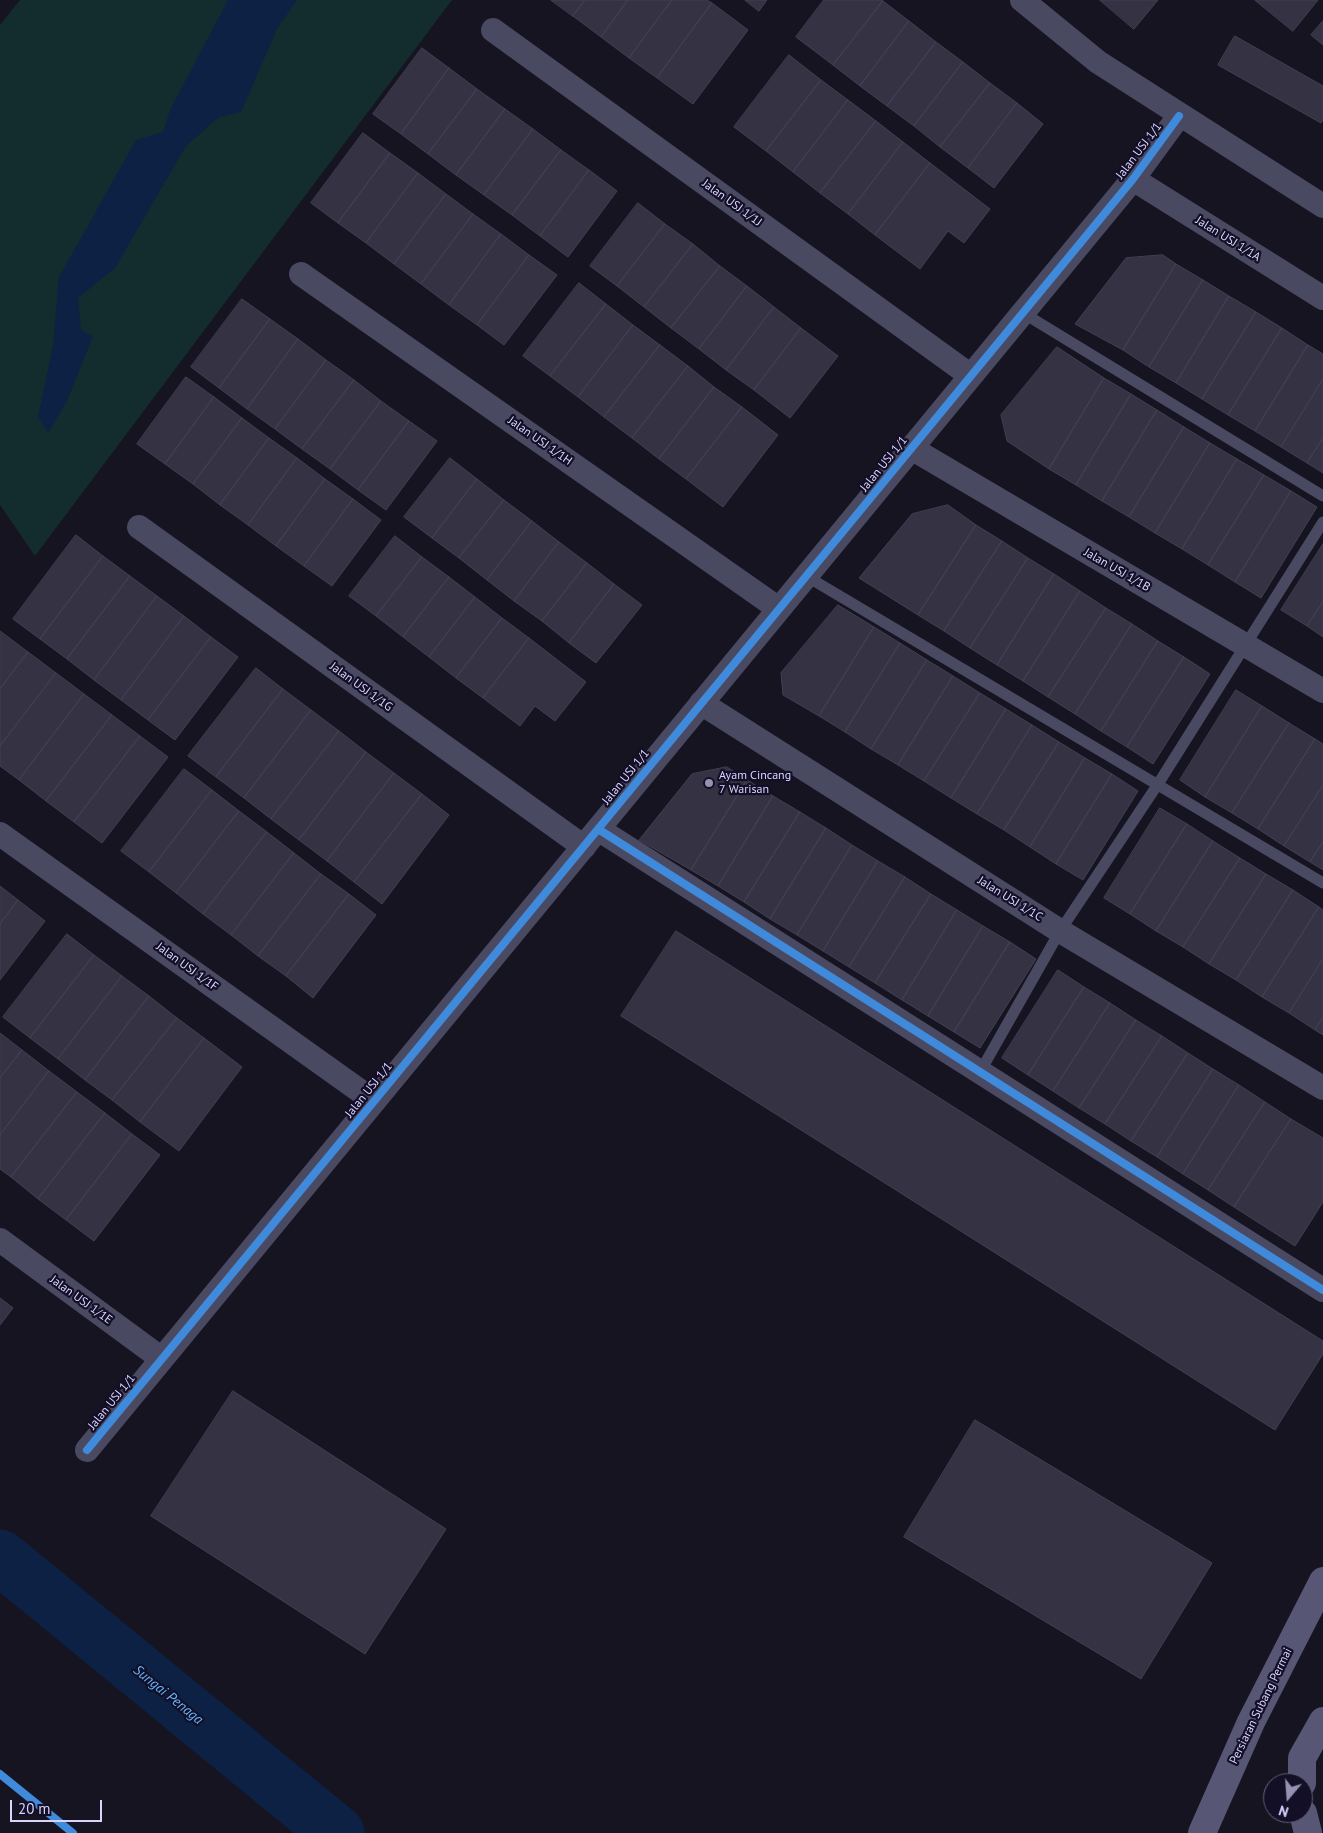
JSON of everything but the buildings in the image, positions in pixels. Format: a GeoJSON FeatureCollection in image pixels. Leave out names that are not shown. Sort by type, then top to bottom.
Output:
{"type":"FeatureCollection","features":[{"type":"Feature","properties":{"kind":"main road","name":"Persiaran Subang Permai"},"geometry":{"type":"LineString","coordinates":[[1202,1833],[1251,1722],[1323,1581]]}},
{"type":"Feature","properties":{"kind":"main road"},"geometry":{"type":"LineString","coordinates":[[1302,1771],[1323,1722]]}},
{"type":"Feature","properties":{"kind":"street","name":"Jalan USJ 1/1"},"geometry":{"type":"LineString","coordinates":[[1022,0],[1098,62],[1179,116],[1323,206]]}},
{"type":"Feature","properties":{"kind":"street","name":"Jalan USJ 1/1J"},"geometry":{"type":"LineString","coordinates":[[493,30],[971,376]]}},
{"type":"Feature","properties":{"kind":"street","name":"Jalan USJ 1/1"},"geometry":{"type":"LineString","coordinates":[[87,1450],[1133,179],[1179,116]]}},
{"type":"Feature","properties":{"kind":"street","name":"Jalan USJ 1/1A"},"geometry":{"type":"LineString","coordinates":[[1133,179],[1323,298]]}},
{"type":"Feature","properties":{"kind":"street","name":"Jalan USJ 1/1H"},"geometry":{"type":"LineString","coordinates":[[301,274],[779,609]]}},
{"type":"Feature","properties":{"kind":"street","name":"Jalan USJ 1/1B"},"geometry":{"type":"LineString","coordinates":[[911,448],[1323,691]]}},
{"type":"Feature","properties":{"kind":"street","name":"Jalan USJ 1/1G"},"geometry":{"type":"LineString","coordinates":[[139,527],[591,838],[980,1072],[1321,1284]]}},
{"type":"Feature","properties":{"kind":"street","name":"Jalan USJ 1/1C"},"geometry":{"type":"LineString","coordinates":[[702,703],[1060,931],[1323,1088]]}},
{"type":"Feature","properties":{"kind":"street","name":"Jalan USJ 1/1F"},"geometry":{"type":"LineString","coordinates":[[0,834],[374,1102]]}},
{"type":"Feature","properties":{"kind":"street","name":"Jalan USJ 1/1E"},"geometry":{"type":"LineString","coordinates":[[0,1240],[162,1359]]}},
{"type":"Feature","properties":{"kind":"lane"},"geometry":{"type":"LineString","coordinates":[[1023,313],[1323,496]]}},
{"type":"Feature","properties":{"kind":"lane"},"geometry":{"type":"LineString","coordinates":[[980,1072],[1060,931],[1158,784],[1323,522]]}},
{"type":"Feature","properties":{"kind":"lane"},"geometry":{"type":"LineString","coordinates":[[806,576],[1323,883]]}},
{"type":"Feature","properties":{"kind":"green space"},"geometry":{"type":"Polygon","coordinates":[[[20,0],[452,0],[35,556],[0,505],[0,25],[20,0]]]}},
{"type":"Feature","properties":{"kind":"water"},"geometry":{"type":"Polygon","coordinates":[[[228,0],[297,0],[277,29],[241,112],[219,117],[186,146],[115,268],[78,298],[81,330],[93,336],[67,401],[48,433],[38,417],[53,345],[59,277],[136,140],[163,132],[170,110],[228,0]]]}},
{"type":"Feature","properties":{"kind":"waterway","name":"Sungai Penaga"},"geometry":{"type":"LineString","coordinates":[[0,1557],[337,1833]]}},
{"type":"Feature","properties":{"kind":"cycle path"},"geometry":{"type":"LineString","coordinates":[[87,1450],[1133,179],[1179,116]]}},
{"type":"Feature","properties":{"kind":"cycle path"},"geometry":{"type":"LineString","coordinates":[[598,829],[1323,1290]]}},
{"type":"Feature","properties":{"kind":"cycle path"},"geometry":{"type":"LineString","coordinates":[[0,1774],[73,1833]]}},
{"type":"Feature","properties":{"kind":"place","name":"Ayam Cincang 7 Warisan"},"geometry":{"type":"Point","coordinates":[709,783]}}]}
